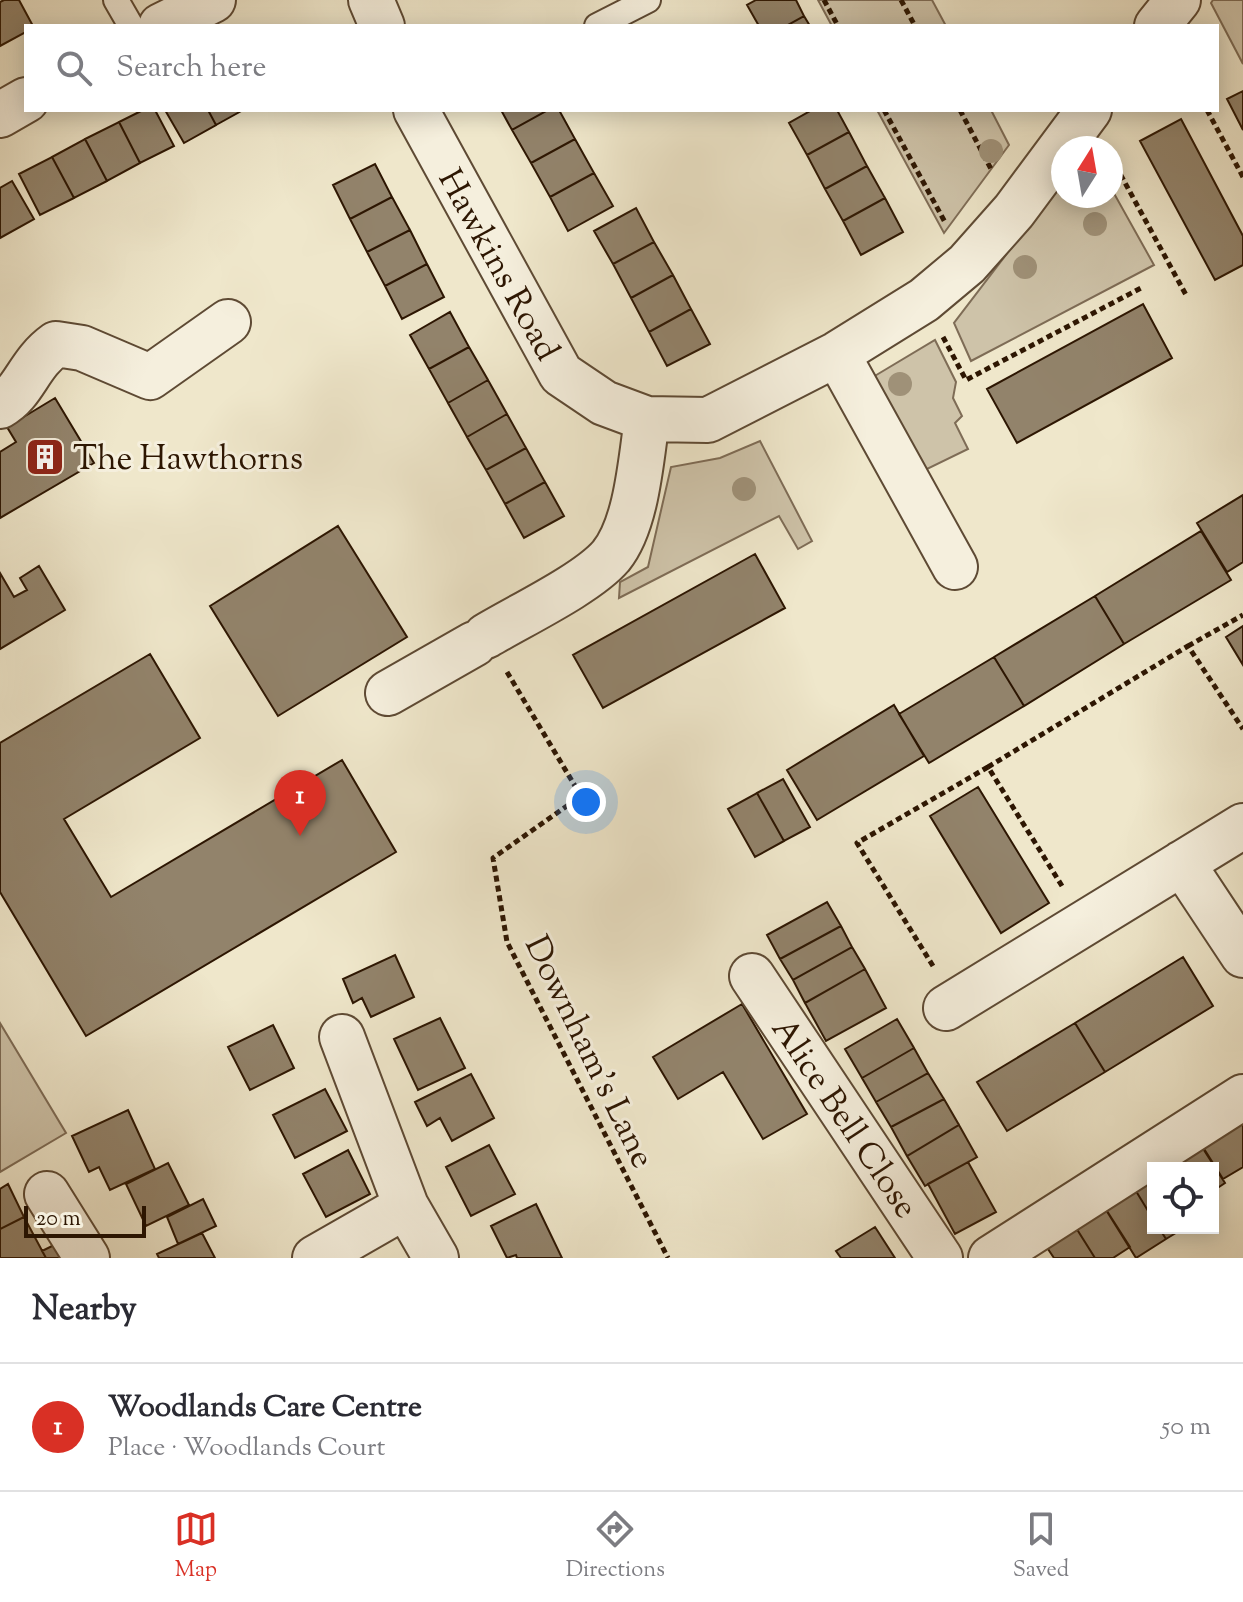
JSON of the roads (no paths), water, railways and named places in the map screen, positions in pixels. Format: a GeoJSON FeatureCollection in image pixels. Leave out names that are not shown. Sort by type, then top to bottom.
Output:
{"type":"FeatureCollection","features":[{"type":"Feature","properties":{"kind":"street"},"geometry":{"type":"LineString","coordinates":[[165,24],[213,0]]}},
{"type":"Feature","properties":{"kind":"street"},"geometry":{"type":"LineString","coordinates":[[371,0],[381,24]]}},
{"type":"Feature","properties":{"kind":"street"},"geometry":{"type":"LineString","coordinates":[[1159,24],[1178,0]]}},
{"type":"Feature","properties":{"kind":"street"},"geometry":{"type":"LineString","coordinates":[[0,115],[24,101]]}},
{"type":"Feature","properties":{"kind":"street","name":"Hawkins Road"},"geometry":{"type":"LineString","coordinates":[[422,112],[561,374],[604,403],[647,419],[708,420],[837,354],[924,300],[967,264],[1014,211],[1053,127],[1085,112]]}},
{"type":"Feature","properties":{"kind":"street"},"geometry":{"type":"LineString","coordinates":[[0,406],[13,399],[37,357],[56,344],[82,348],[150,377],[228,322]]}},
{"type":"Feature","properties":{"kind":"street"},"geometry":{"type":"LineString","coordinates":[[837,354],[955,567]]}},
{"type":"Feature","properties":{"kind":"street"},"geometry":{"type":"LineString","coordinates":[[388,693],[578,581],[610,556],[624,530],[638,483],[647,419]]}},
{"type":"Feature","properties":{"kind":"street"},"geometry":{"type":"LineString","coordinates":[[950,1005],[1243,826]]}},
{"type":"Feature","properties":{"kind":"street"},"geometry":{"type":"LineString","coordinates":[[1182,863],[1243,955]]}},
{"type":"Feature","properties":{"kind":"street","name":"Alice Bell Close"},"geometry":{"type":"LineString","coordinates":[[752,976],[940,1258]]}},
{"type":"Feature","properties":{"kind":"street"},"geometry":{"type":"LineString","coordinates":[[342,1037],[406,1206],[436,1258]]}},
{"type":"Feature","properties":{"kind":"street"},"geometry":{"type":"LineString","coordinates":[[991,1258],[1243,1097]]}},
{"type":"Feature","properties":{"kind":"street"},"geometry":{"type":"LineString","coordinates":[[47,1194],[87,1258]]}},
{"type":"Feature","properties":{"kind":"street"},"geometry":{"type":"LineString","coordinates":[[315,1258],[406,1206]]}},
{"type":"Feature","properties":{"kind":"lane"},"geometry":{"type":"LineString","coordinates":[[116,0],[130,24]]}},
{"type":"Feature","properties":{"kind":"lane"},"geometry":{"type":"LineString","coordinates":[[601,24],[648,0]]}},
{"type":"Feature","properties":{"kind":"place","name":"The Hawthorns"},"geometry":{"type":"Point","coordinates":[45,457]}},
{"type":"Feature","properties":{"kind":"place","name":"Woodlands Care Centre"},"geometry":{"type":"Point","coordinates":[300,836]}}]}
